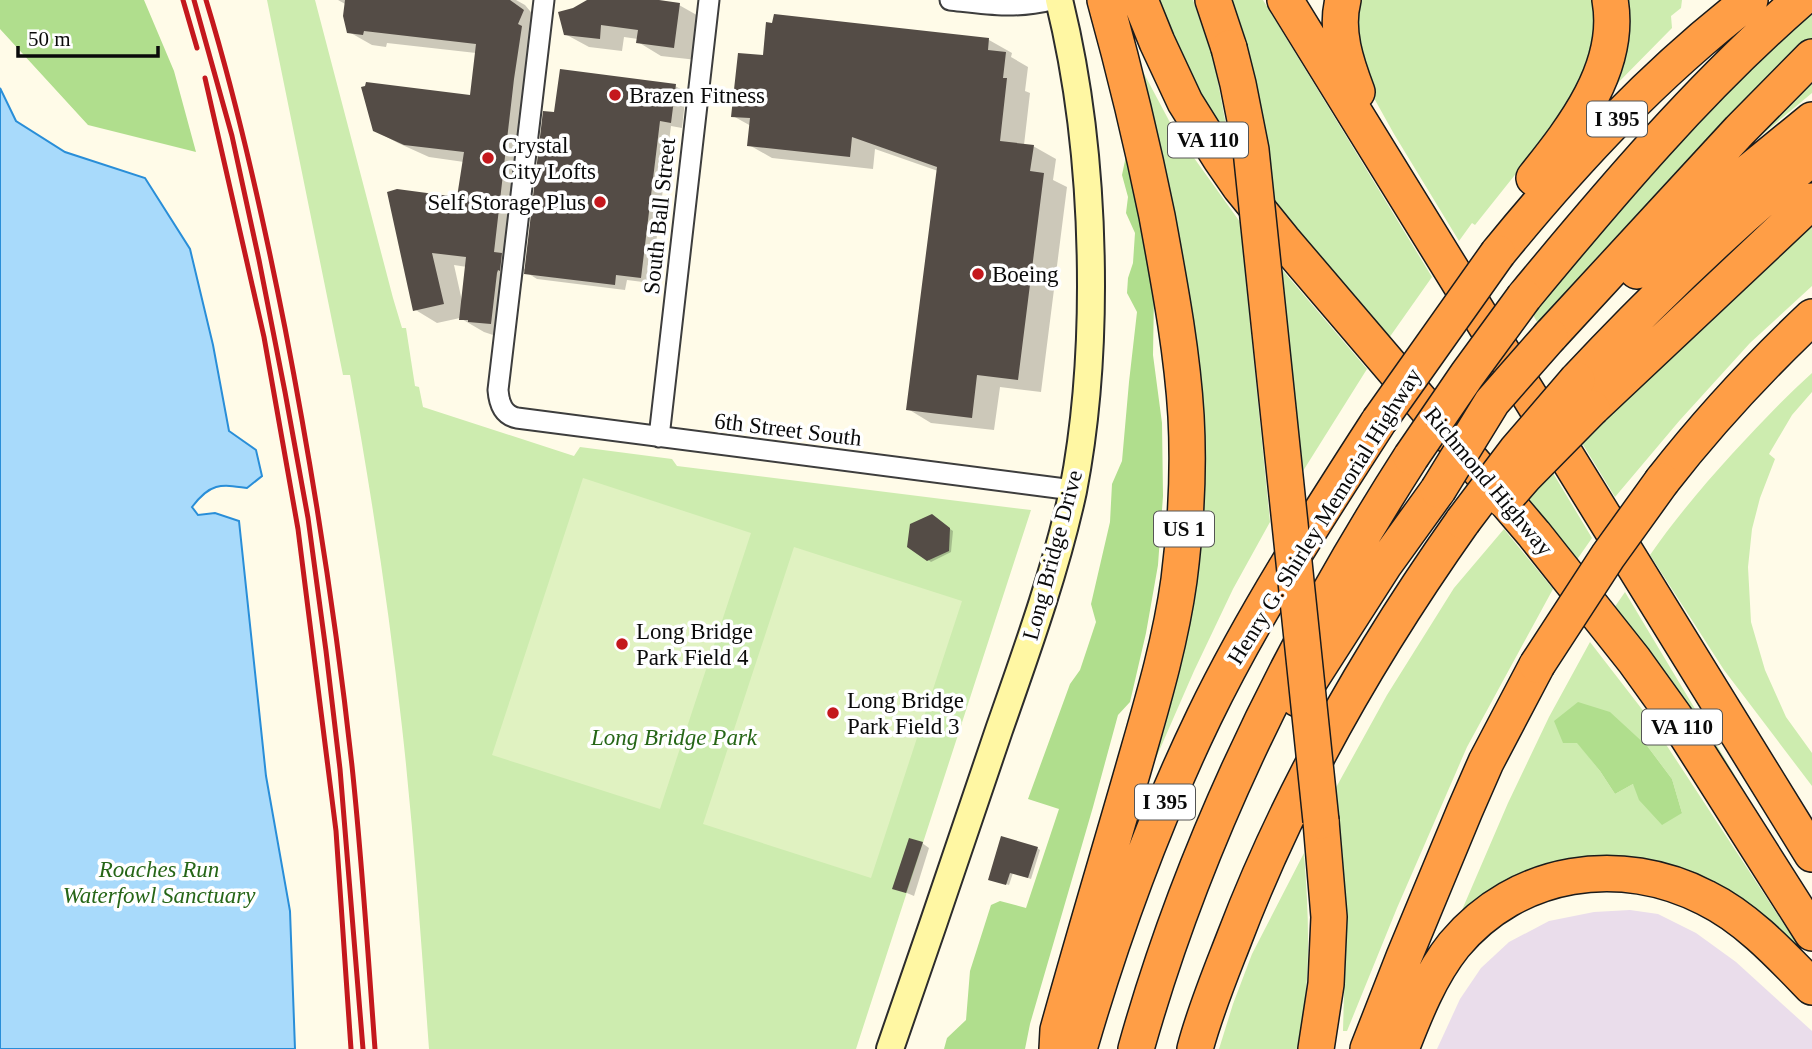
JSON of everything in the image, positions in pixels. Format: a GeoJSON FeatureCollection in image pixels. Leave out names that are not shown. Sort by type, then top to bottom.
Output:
{"type":"FeatureCollection","features":[{"type":"Feature","properties":{"kind":"highway","name":"US 1"},"geometry":{"type":"LineString","coordinates":[[1056,1049],[1058,1030],[1165,653],[1178,583],[1185,515],[1186,414],[1172,299],[1144,150],[1105,0]]}},
{"type":"Feature","properties":{"kind":"highway","name":"Richmond Highway"},"geometry":{"type":"LineString","coordinates":[[1140,0],[1185,102],[1240,187],[1534,534],[1634,660],[1702,758],[1812,933]]}},
{"type":"Feature","properties":{"kind":"highway"},"geometry":{"type":"LineString","coordinates":[[1213,0],[1229,48],[1251,150],[1324,852],[1329,917],[1326,984],[1316,1049]]}},
{"type":"Feature","properties":{"kind":"highway","name":"VA 110"},"geometry":{"type":"LineString","coordinates":[[1285,0],[1812,854]]}},
{"type":"Feature","properties":{"kind":"highway"},"geometry":{"type":"LineString","coordinates":[[1343,0],[1340,23],[1345,57],[1383,157]]}},
{"type":"Feature","properties":{"kind":"highway"},"geometry":{"type":"LineString","coordinates":[[1499,253],[1523,191],[1558,147],[1600,78],[1606,62],[1612,28],[1610,0]]}},
{"type":"Feature","properties":{"kind":"highway","name":"Henry G. Shirley Memorial Highway"},"geometry":{"type":"LineString","coordinates":[[1079,1049],[1107,956],[1138,868],[1205,716],[1285,570],[1379,421],[1499,253],[1563,176],[1682,56],[1750,0]]}},
{"type":"Feature","properties":{"kind":"highway"},"geometry":{"type":"LineString","coordinates":[[1136,1049],[1154,985],[1184,900],[1246,753],[1318,612],[1377,510],[1467,374],[1524,297],[1586,222],[1658,140],[1726,70],[1800,0]]}},
{"type":"Feature","properties":{"kind":"highway"},"geometry":{"type":"LineString","coordinates":[[1555,343],[1740,130],[1812,57]]}},
{"type":"Feature","properties":{"kind":"highway"},"geometry":{"type":"LineString","coordinates":[[1151,1049],[1207,886],[1227,837],[1271,746],[1356,607],[1438,490],[1492,402],[1703,209],[1812,120]]}},
{"type":"Feature","properties":{"kind":"highway"},"geometry":{"type":"LineString","coordinates":[[1195,1049],[1212,994],[1251,894],[1296,797],[1352,692],[1417,614],[1470,527],[1524,477],[1654,299],[1736,222],[1812,158]]}},
{"type":"Feature","properties":{"kind":"highway"},"geometry":{"type":"LineString","coordinates":[[1585,394],[1812,201]]}},
{"type":"Feature","properties":{"kind":"highway"},"geometry":{"type":"LineString","coordinates":[[1368,1049],[1486,762],[1537,666],[1593,578],[1662,481],[1721,409],[1812,317]]}},
{"type":"Feature","properties":{"kind":"highway"},"geometry":{"type":"LineString","coordinates":[[1662,481],[1746,413],[1812,347]]}},
{"type":"Feature","properties":{"kind":"highway"},"geometry":{"type":"LineString","coordinates":[[1676,633],[1812,810]]}},
{"type":"Feature","properties":{"kind":"highway"},"geometry":{"type":"LineString","coordinates":[[1401,1049],[1431,980],[1465,933],[1479,919],[1510,898],[1550,881],[1574,876],[1599,873],[1647,876],[1708,898],[1768,944],[1812,987]]}},
{"type":"Feature","properties":{"kind":"street","name":"6th Street South"},"geometry":{"type":"LineString","coordinates":[[544,0],[498,390],[501,406],[508,414],[517,418],[1073,490]]}},
{"type":"Feature","properties":{"kind":"street","name":"South Ball Street"},"geometry":{"type":"LineString","coordinates":[[659,437],[709,0]]}},
{"type":"Feature","properties":{"kind":"street"},"geometry":{"type":"LineString","coordinates":[[950,0],[1023,6],[1051,0]]}},
{"type":"Feature","properties":{"kind":"street","name":"Long Bridge Drive"},"geometry":{"type":"LineString","coordinates":[[890,1049],[1042,603],[1073,490],[1087,396],[1091,330],[1091,234],[1078,96],[1059,0]]}},
{"type":"Feature","properties":{"kind":"shaded area"},"geometry":{"type":"Polygon","coordinates":[[[1630,910],[1658,914],[1696,933],[1736,962],[1812,1031],[1812,1049],[1437,1049],[1460,999],[1481,968],[1509,942],[1549,921],[1594,912],[1630,910]]]}},
{"type":"Feature","properties":{"kind":"green space"},"geometry":{"type":"Polygon","coordinates":[[[0,0],[144,0],[174,71],[196,152],[88,125],[0,29],[0,0]]]}},
{"type":"Feature","properties":{"kind":"green space","name":"Long Bridge Park"},"geometry":{"type":"Polygon","coordinates":[[[267,0],[315,0],[393,298],[402,328],[406,328],[415,386],[419,387],[423,407],[574,456],[580,447],[672,459],[677,466],[1031,510],[856,1049],[429,1049],[406,767],[372,506],[350,375],[343,375],[267,0]]]}},
{"type":"Feature","properties":{"kind":"green space"},"geometry":{"type":"Polygon","coordinates":[[[1158,0],[1193,0],[1214,61],[1229,141],[1190,72],[1158,0]]]}},
{"type":"Feature","properties":{"kind":"green space"},"geometry":{"type":"Polygon","coordinates":[[[1229,0],[1263,0],[1432,277],[1389,338],[1275,205],[1267,141],[1229,0]]]}},
{"type":"Feature","properties":{"kind":"green space"},"geometry":{"type":"Polygon","coordinates":[[[1356,0],[1595,0],[1598,19],[1590,66],[1574,101],[1475,225],[1472,223],[1459,241],[1365,82],[1353,40],[1356,0]]]}},
{"type":"Feature","properties":{"kind":"green space"},"geometry":{"type":"Polygon","coordinates":[[[1620,0],[1682,0],[1681,8],[1671,16],[1672,28],[1606,95],[1620,0]]]}},
{"type":"Feature","properties":{"kind":"green space"},"geometry":{"type":"Polygon","coordinates":[[[1812,12],[1812,45],[1670,180],[1538,324],[1530,309],[1632,194],[1737,82],[1812,12]]]}},
{"type":"Feature","properties":{"kind":"green space"},"geometry":{"type":"Polygon","coordinates":[[[1140,66],[1174,130],[1240,222],[1270,522],[1233,589],[1149,774],[1185,609],[1140,66]]]}},
{"type":"Feature","properties":{"kind":"green space"},"geometry":{"type":"Polygon","coordinates":[[[1812,69],[1812,93],[1710,178],[1812,69]]]}},
{"type":"Feature","properties":{"kind":"green space"},"geometry":{"type":"Polygon","coordinates":[[[1126,156],[1154,294],[1153,355],[1162,423],[1163,496],[1158,565],[1146,633],[1130,702],[1118,715],[1025,1049],[944,1049],[947,1038],[966,1020],[970,971],[991,905],[1000,901],[1026,908],[1059,809],[1028,799],[1070,684],[1080,670],[1096,622],[1091,604],[1110,522],[1112,484],[1122,461],[1137,312],[1127,293],[1135,233],[1126,213],[1128,197],[1122,175],[1126,156]]]}},
{"type":"Feature","properties":{"kind":"green space"},"geometry":{"type":"Polygon","coordinates":[[[1812,223],[1812,286],[1750,343],[1615,497],[1582,443],[1812,223]]]}},
{"type":"Feature","properties":{"kind":"green space"},"geometry":{"type":"Polygon","coordinates":[[[1279,266],[1367,369],[1303,471],[1279,266]]]}},
{"type":"Feature","properties":{"kind":"green space"},"geometry":{"type":"Polygon","coordinates":[[[1812,373],[1812,392],[1792,415],[1769,454],[1775,459],[1752,529],[1748,567],[1751,622],[1765,670],[1786,717],[1812,753],[1812,786],[1724,670],[1650,555],[1721,466],[1812,373]]]}},
{"type":"Feature","properties":{"kind":"green space"},"geometry":{"type":"Polygon","coordinates":[[[1553,473],[1592,538],[1576,561],[1526,500],[1553,473]]]}},
{"type":"Feature","properties":{"kind":"green space","name":"Long Bridge Park Field 4"},"geometry":{"type":"Polygon","coordinates":[[[583,478],[751,533],[660,809],[492,755],[583,478]]]}},
{"type":"Feature","properties":{"kind":"green space"},"geometry":{"type":"Polygon","coordinates":[[[1504,529],[1553,589],[1467,747],[1347,1031],[1343,1031],[1343,880],[1333,793],[1387,695],[1454,588],[1504,529]]]}},
{"type":"Feature","properties":{"kind":"green space","name":"Long Bridge Park Field 3"},"geometry":{"type":"Polygon","coordinates":[[[794,547],[962,601],[871,878],[703,824],[794,547]]]}},
{"type":"Feature","properties":{"kind":"green space"},"geometry":{"type":"Polygon","coordinates":[[[1625,592],[1746,794],[1743,797],[1614,608],[1625,592]]]}},
{"type":"Feature","properties":{"kind":"green space"},"geometry":{"type":"Polygon","coordinates":[[[1590,642],[1648,717],[1812,967],[1653,867],[1465,914],[1462,910],[1549,717],[1590,642]],[[1577,742],[1615,794],[1633,784],[1682,813],[1672,779],[1648,747],[1577,742]]]}},
{"type":"Feature","properties":{"kind":"green space"},"geometry":{"type":"Polygon","coordinates":[[[1578,702],[1610,712],[1648,747],[1672,779],[1682,813],[1662,825],[1639,800],[1633,784],[1615,794],[1577,743],[1563,743],[1554,721],[1578,702]]]}},
{"type":"Feature","properties":{"kind":"green space"},"geometry":{"type":"Polygon","coordinates":[[[1304,853],[1308,927],[1307,976],[1297,1049],[1219,1049],[1252,954],[1304,853]]]}},
{"type":"Feature","properties":{"kind":"water","name":"Roaches Run Waterfowl Sanctuary"},"geometry":{"type":"Polygon","coordinates":[[[0,88],[16,121],[65,152],[145,178],[190,249],[213,345],[229,431],[256,450],[262,476],[247,488],[222,486],[210,489],[192,507],[198,515],[215,513],[239,521],[266,776],[290,911],[295,1049],[0,1049],[0,88]]]}},
{"type":"Feature","properties":{"kind":"building","name":"Crystal City Lofts"},"geometry":{"type":"Polygon","coordinates":[[[345,0],[510,0],[524,10],[518,24],[522,26],[494,252],[502,253],[491,324],[459,320],[466,257],[432,253],[444,304],[413,311],[387,192],[397,189],[457,197],[464,152],[404,145],[373,131],[361,87],[365,86],[366,82],[470,95],[476,44],[364,31],[363,35],[347,33],[343,16],[345,0]]]}},
{"type":"Feature","properties":{"kind":"building"},"geometry":{"type":"Polygon","coordinates":[[[587,0],[659,0],[680,3],[674,48],[636,43],[638,30],[601,25],[600,39],[564,35],[558,12],[587,0]]]}},
{"type":"Feature","properties":{"kind":"building","name":"Boeing"},"geometry":{"type":"Polygon","coordinates":[[[774,14],[989,38],[988,50],[1006,52],[1003,78],[1007,78],[1000,141],[1034,145],[1030,171],[1044,173],[1018,380],[977,375],[972,418],[906,410],[937,167],[852,137],[850,157],[747,146],[750,118],[731,117],[738,53],[763,55],[766,22],[772,23],[774,14]]]}},
{"type":"Feature","properties":{"kind":"building"},"geometry":{"type":"Polygon","coordinates":[[[560,69],[676,84],[671,123],[660,121],[641,278],[616,275],[615,285],[524,274],[543,111],[554,112],[560,69]]]}},
{"type":"Feature","properties":{"kind":"building"},"geometry":{"type":"Polygon","coordinates":[[[932,514],[950,528],[949,551],[927,561],[907,547],[910,524],[932,514]]]}},
{"type":"Feature","properties":{"kind":"building"},"geometry":{"type":"Polygon","coordinates":[[[1001,836],[1038,847],[1028,878],[1010,873],[1006,885],[988,880],[1001,836]]]}},
{"type":"Feature","properties":{"kind":"building"},"geometry":{"type":"Polygon","coordinates":[[[909,838],[923,842],[906,893],[892,889],[909,838]]]}},
{"type":"Feature","properties":{"kind":"railway"},"geometry":{"type":"LineString","coordinates":[[183,0],[197,48]]}},
{"type":"Feature","properties":{"kind":"railway"},"geometry":{"type":"LineString","coordinates":[[194,0],[232,136],[259,260],[308,518],[340,769],[363,1049]]}},
{"type":"Feature","properties":{"kind":"railway"},"geometry":{"type":"LineString","coordinates":[[206,0],[240,122],[259,204],[285,328],[314,492],[339,656],[352,766],[375,1049]]}},
{"type":"Feature","properties":{"kind":"railway"},"geometry":{"type":"LineString","coordinates":[[205,78],[264,337],[298,529],[336,831],[351,1049]]}},
{"type":"Feature","properties":{"kind":"place","name":"Brazen Fitness"},"geometry":{"type":"Point","coordinates":[615,95]}},
{"type":"Feature","properties":{"kind":"place","name":"Crystal City Lofts"},"geometry":{"type":"Point","coordinates":[488,158]}},
{"type":"Feature","properties":{"kind":"place","name":"Self Storage Plus"},"geometry":{"type":"Point","coordinates":[600,202]}},
{"type":"Feature","properties":{"kind":"place","name":"Boeing"},"geometry":{"type":"Point","coordinates":[978,274]}},
{"type":"Feature","properties":{"kind":"place","name":"Long Bridge Park Field 4"},"geometry":{"type":"Point","coordinates":[622,644]}},
{"type":"Feature","properties":{"kind":"place","name":"Long Bridge Park Field 3"},"geometry":{"type":"Point","coordinates":[833,713]}}]}
